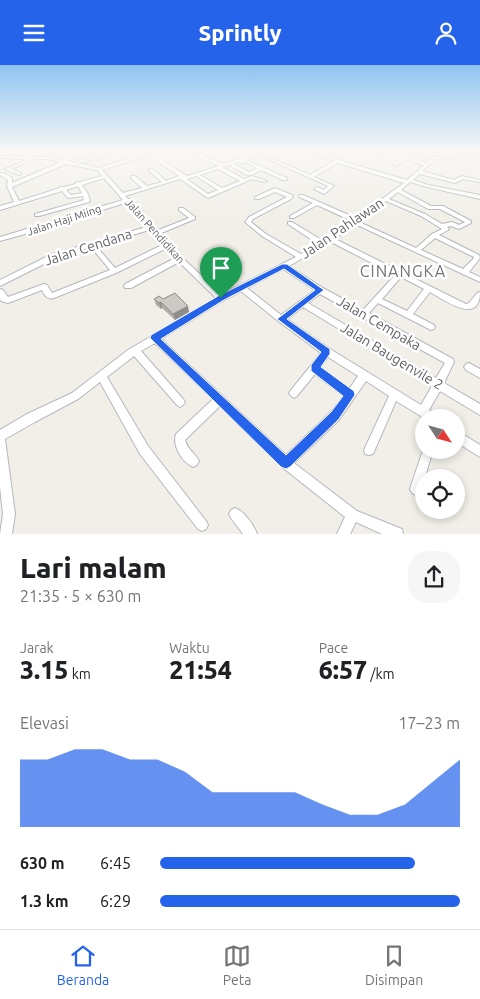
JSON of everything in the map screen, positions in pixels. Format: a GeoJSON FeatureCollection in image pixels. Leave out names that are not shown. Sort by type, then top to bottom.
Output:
{"type":"FeatureCollection","features":[{"type":"Feature","properties":{"kind":"street"},"geometry":{"type":"LineString","coordinates":[[2,174],[10,179],[10,186],[17,202]]}},
{"type":"Feature","properties":{"kind":"street"},"geometry":{"type":"LineString","coordinates":[[26,174],[31,176],[36,174]]}},
{"type":"Feature","properties":{"kind":"street"},"geometry":{"type":"LineString","coordinates":[[10,186],[37,174]]}},
{"type":"Feature","properties":{"kind":"street"},"geometry":{"type":"LineString","coordinates":[[156,174],[165,182]]}},
{"type":"Feature","properties":{"kind":"street"},"geometry":{"type":"LineString","coordinates":[[178,174],[206,196],[255,177],[265,181]]}},
{"type":"Feature","properties":{"kind":"street"},"geometry":{"type":"LineString","coordinates":[[123,195],[182,177],[187,178],[201,174]]}},
{"type":"Feature","properties":{"kind":"street"},"geometry":{"type":"LineString","coordinates":[[235,174],[244,181]]}},
{"type":"Feature","properties":{"kind":"street"},"geometry":{"type":"LineString","coordinates":[[274,174],[285,179]]}},
{"type":"Feature","properties":{"kind":"street"},"geometry":{"type":"LineString","coordinates":[[303,174],[332,186],[324,192],[317,189]]}},
{"type":"Feature","properties":{"kind":"street"},"geometry":{"type":"LineString","coordinates":[[310,177],[315,174]]}},
{"type":"Feature","properties":{"kind":"street"},"geometry":{"type":"LineString","coordinates":[[383,174],[427,186],[480,196]]}},
{"type":"Feature","properties":{"kind":"street","name":"Jalan Pahlawan"},"geometry":{"type":"LineString","coordinates":[[6,534],[9,514],[0,437],[31,418],[75,397],[134,351],[221,298],[301,257],[331,239],[417,174]]}},
{"type":"Feature","properties":{"kind":"street"},"geometry":{"type":"LineString","coordinates":[[426,174],[455,182],[462,177],[480,181]]}},
{"type":"Feature","properties":{"kind":"street"},"geometry":{"type":"LineString","coordinates":[[197,175],[222,190]]}},
{"type":"Feature","properties":{"kind":"street"},"geometry":{"type":"LineString","coordinates":[[0,208],[106,176]]}},
{"type":"Feature","properties":{"kind":"street","name":"Jalan Pendidikan"},"geometry":{"type":"LineString","coordinates":[[106,176],[166,246],[221,298]]}},
{"type":"Feature","properties":{"kind":"street"},"geometry":{"type":"LineString","coordinates":[[134,177],[146,188]]}},
{"type":"Feature","properties":{"kind":"street"},"geometry":{"type":"LineString","coordinates":[[37,215],[87,201],[85,193],[78,183]]}},
{"type":"Feature","properties":{"kind":"street"},"geometry":{"type":"LineString","coordinates":[[62,188],[70,197],[85,193]]}},
{"type":"Feature","properties":{"kind":"street"},"geometry":{"type":"LineString","coordinates":[[257,197],[275,189],[290,196],[251,218],[248,222],[264,235],[301,257]]}},
{"type":"Feature","properties":{"kind":"street"},"geometry":{"type":"LineString","coordinates":[[397,190],[430,208],[441,207],[469,222],[459,227],[452,225],[442,226]]}},
{"type":"Feature","properties":{"kind":"street"},"geometry":{"type":"LineString","coordinates":[[301,196],[480,280]]}},
{"type":"Feature","properties":{"kind":"street"},"geometry":{"type":"LineString","coordinates":[[385,199],[424,215],[446,229],[434,235],[416,251]]}},
{"type":"Feature","properties":{"kind":"street","name":"Jalan Haji Miing"},"geometry":{"type":"LineString","coordinates":[[0,239],[128,200]]}},
{"type":"Feature","properties":{"kind":"street"},"geometry":{"type":"LineString","coordinates":[[317,203],[291,220],[323,244]]}},
{"type":"Feature","properties":{"kind":"street"},"geometry":{"type":"LineString","coordinates":[[68,207],[74,217]]}},
{"type":"Feature","properties":{"kind":"street","name":"Jalan Cendana"},"geometry":{"type":"LineString","coordinates":[[0,283],[47,259],[92,245],[192,219],[192,217],[180,209]]}},
{"type":"Feature","properties":{"kind":"street"},"geometry":{"type":"LineString","coordinates":[[434,235],[477,256],[464,273]]}},
{"type":"Feature","properties":{"kind":"street"},"geometry":{"type":"LineString","coordinates":[[331,239],[465,307],[471,306],[479,300]]}},
{"type":"Feature","properties":{"kind":"street"},"geometry":{"type":"LineString","coordinates":[[92,245],[114,271]]}},
{"type":"Feature","properties":{"kind":"street"},"geometry":{"type":"LineString","coordinates":[[0,292],[4,299],[8,300],[44,287],[51,296],[114,271],[166,246]]}},
{"type":"Feature","properties":{"kind":"street"},"geometry":{"type":"LineString","coordinates":[[128,287],[180,259]]}},
{"type":"Feature","properties":{"kind":"street","name":"Jalan Cempaka"},"geometry":{"type":"LineString","coordinates":[[284,266],[320,290],[450,362],[439,384]]}},
{"type":"Feature","properties":{"kind":"street"},"geometry":{"type":"LineString","coordinates":[[364,314],[400,274]]}},
{"type":"Feature","properties":{"kind":"street"},"geometry":{"type":"LineString","coordinates":[[243,288],[281,319],[327,352],[417,409]]}},
{"type":"Feature","properties":{"kind":"street"},"geometry":{"type":"LineString","coordinates":[[408,315],[428,289]]}},
{"type":"Feature","properties":{"kind":"street"},"geometry":{"type":"LineString","coordinates":[[281,319],[320,290]]}},
{"type":"Feature","properties":{"kind":"street"},"geometry":{"type":"LineString","coordinates":[[378,300],[431,327]]}},
{"type":"Feature","properties":{"kind":"street","name":"Jalan Baugenvile 2"},"geometry":{"type":"LineString","coordinates":[[303,303],[480,410]]}},
{"type":"Feature","properties":{"kind":"street"},"geometry":{"type":"LineString","coordinates":[[155,338],[286,463],[354,515],[397,534]]}},
{"type":"Feature","properties":{"kind":"street"},"geometry":{"type":"LineString","coordinates":[[134,351],[180,402]]}},
{"type":"Feature","properties":{"kind":"street"},"geometry":{"type":"LineString","coordinates":[[294,393],[327,352]]}},
{"type":"Feature","properties":{"kind":"street"},"geometry":{"type":"LineString","coordinates":[[469,367],[480,373]]}},
{"type":"Feature","properties":{"kind":"street"},"geometry":{"type":"LineString","coordinates":[[314,368],[350,395]]}},
{"type":"Feature","properties":{"kind":"street"},"geometry":{"type":"LineString","coordinates":[[102,376],[144,450],[202,525]]}},
{"type":"Feature","properties":{"kind":"street"},"geometry":{"type":"LineString","coordinates":[[286,463],[335,416],[364,376]]}},
{"type":"Feature","properties":{"kind":"street"},"geometry":{"type":"LineString","coordinates":[[429,409],[439,384]]}},
{"type":"Feature","properties":{"kind":"street"},"geometry":{"type":"LineString","coordinates":[[369,450],[394,395]]}},
{"type":"Feature","properties":{"kind":"street"},"geometry":{"type":"LineString","coordinates":[[193,461],[180,442],[180,438],[219,400]]}},
{"type":"Feature","properties":{"kind":"street"},"geometry":{"type":"LineString","coordinates":[[465,441],[480,452]]}},
{"type":"Feature","properties":{"kind":"street"},"geometry":{"type":"LineString","coordinates":[[236,514],[251,534]]}},
{"type":"Feature","properties":{"kind":"street"},"geometry":{"type":"LineString","coordinates":[[343,534],[354,515]]}},
{"type":"Feature","properties":{"kind":"building"},"geometry":{"type":"Polygon","coordinates":[[[175,293],[188,306],[173,314],[161,302],[159,303],[154,299],[159,296],[163,299],[175,293]]]}},
{"type":"Feature","properties":{"kind":"district","name":"CINANGKA"},"geometry":{"type":"Point","coordinates":[403,271]}},
{"type":"Feature","properties":{"kind":"route"},"geometry":{"type":"LineString","coordinates":[[284,266],[320,290],[281,319],[327,352],[314,368],[350,395],[335,416],[286,463],[155,338],[186,321],[221,298],[284,266]]}}]}
